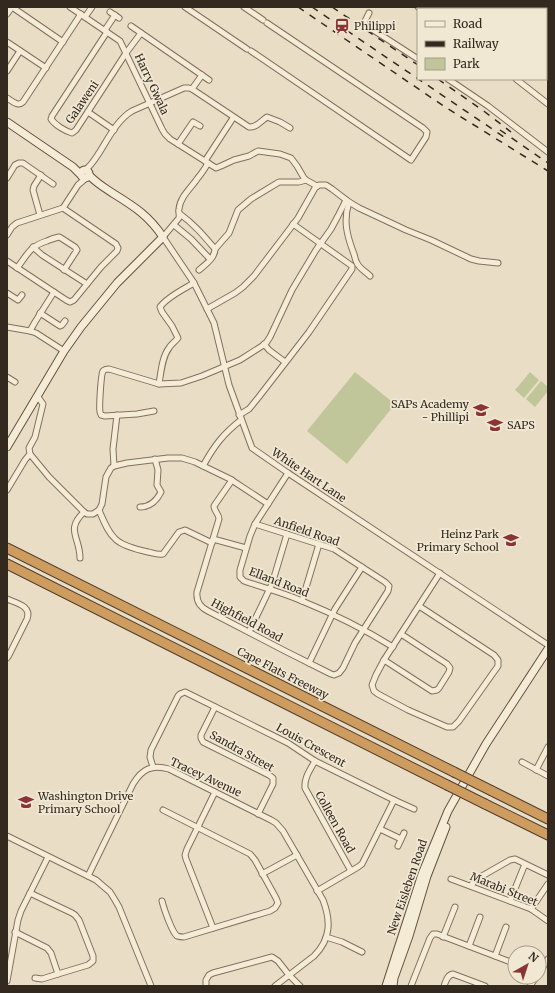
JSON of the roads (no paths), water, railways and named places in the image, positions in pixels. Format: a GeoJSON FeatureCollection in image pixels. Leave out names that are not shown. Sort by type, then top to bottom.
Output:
{"type":"FeatureCollection","features":[{"type":"Feature","properties":{"kind":"highway","name":"Cape Flats Freeway"},"geometry":{"type":"LineString","coordinates":[[7,548],[548,820]]}},
{"type":"Feature","properties":{"kind":"highway"},"geometry":{"type":"LineString","coordinates":[[7,564],[548,835]]}},
{"type":"Feature","properties":{"kind":"main road"},"geometry":{"type":"LineString","coordinates":[[7,447],[64,351],[94,310],[117,283],[163,237],[154,224],[143,213],[8,125]]}},
{"type":"Feature","properties":{"kind":"main road","name":"New Eisleben Road"},"geometry":{"type":"LineString","coordinates":[[386,986],[422,874],[448,812],[483,749],[548,649]]}},
{"type":"Feature","properties":{"kind":"main road","name":"New Eisleben Road"},"geometry":{"type":"LineString","coordinates":[[393,986],[394,978],[409,936],[425,883],[456,798]]}},
{"type":"Feature","properties":{"kind":"street"},"geometry":{"type":"LineString","coordinates":[[7,14],[12,7],[63,42]]}},
{"type":"Feature","properties":{"kind":"street","name":"Harry Gwala"},"geometry":{"type":"LineString","coordinates":[[70,7],[120,41],[165,134],[178,144],[216,168],[234,160],[249,156],[258,151],[280,154],[291,158],[306,180]]}},
{"type":"Feature","properties":{"kind":"street"},"geometry":{"type":"LineString","coordinates":[[7,98],[17,104],[22,103],[63,42],[92,7]]}},
{"type":"Feature","properties":{"kind":"street"},"geometry":{"type":"LineString","coordinates":[[185,7],[411,160],[426,137],[427,132],[423,128],[244,7]]}},
{"type":"Feature","properties":{"kind":"street"},"geometry":{"type":"LineString","coordinates":[[369,13],[364,21],[364,24],[417,57]]}},
{"type":"Feature","properties":{"kind":"street"},"geometry":{"type":"LineString","coordinates":[[106,31],[115,15]]}},
{"type":"Feature","properties":{"kind":"street"},"geometry":{"type":"LineString","coordinates":[[131,26],[210,80]]}},
{"type":"Feature","properties":{"kind":"street","name":"Galaweni"},"geometry":{"type":"LineString","coordinates":[[106,31],[51,119],[68,132],[72,133],[76,130],[141,33]]}},
{"type":"Feature","properties":{"kind":"street"},"geometry":{"type":"LineString","coordinates":[[7,42],[46,68]]}},
{"type":"Feature","properties":{"kind":"street"},"geometry":{"type":"LineString","coordinates":[[7,71],[20,51]]}},
{"type":"Feature","properties":{"kind":"street"},"geometry":{"type":"LineString","coordinates":[[192,90],[202,75]]}},
{"type":"Feature","properties":{"kind":"street"},"geometry":{"type":"LineString","coordinates":[[450,80],[484,103],[548,152]]}},
{"type":"Feature","properties":{"kind":"street"},"geometry":{"type":"LineString","coordinates":[[517,80],[548,104]]}},
{"type":"Feature","properties":{"kind":"street"},"geometry":{"type":"LineString","coordinates":[[7,235],[12,227],[17,223],[63,208],[114,130],[128,114],[182,88],[192,90],[249,127],[252,127],[267,117],[290,128]]}},
{"type":"Feature","properties":{"kind":"street"},"geometry":{"type":"LineString","coordinates":[[88,112],[114,130]]}},
{"type":"Feature","properties":{"kind":"street"},"geometry":{"type":"LineString","coordinates":[[163,237],[179,218],[179,209],[184,197],[200,176],[206,162],[233,118]]}},
{"type":"Feature","properties":{"kind":"street"},"geometry":{"type":"LineString","coordinates":[[178,144],[193,122],[200,126]]}},
{"type":"Feature","properties":{"kind":"street"},"geometry":{"type":"LineString","coordinates":[[7,178],[19,162],[23,163],[53,184]]}},
{"type":"Feature","properties":{"kind":"street"},"geometry":{"type":"LineString","coordinates":[[40,215],[33,190],[41,175]]}},
{"type":"Feature","properties":{"kind":"street"},"geometry":{"type":"LineString","coordinates":[[199,270],[210,259],[215,252],[215,249],[229,233],[238,210],[251,199],[279,182],[299,182],[306,180],[317,186]]}},
{"type":"Feature","properties":{"kind":"street"},"geometry":{"type":"LineString","coordinates":[[207,309],[230,296],[250,280],[300,214],[313,190],[322,184],[326,185],[348,201],[371,214],[412,233],[479,262],[498,263]]}},
{"type":"Feature","properties":{"kind":"street"},"geometry":{"type":"LineString","coordinates":[[154,411],[137,414],[101,415],[101,384],[102,373],[104,370],[114,370],[159,384],[181,383],[224,367],[249,355],[264,344],[270,337],[291,292],[320,243],[334,225],[348,201]]}},
{"type":"Feature","properties":{"kind":"street"},"geometry":{"type":"LineString","coordinates":[[348,201],[346,231],[358,265],[370,276]]}},
{"type":"Feature","properties":{"kind":"street"},"geometry":{"type":"LineString","coordinates":[[7,261],[66,300],[70,302],[74,300],[118,248],[116,244],[63,208]]}},
{"type":"Feature","properties":{"kind":"street"},"geometry":{"type":"LineString","coordinates":[[180,214],[197,228],[215,249]]}},
{"type":"Feature","properties":{"kind":"street"},"geometry":{"type":"LineString","coordinates":[[293,224],[353,267],[352,269]]}},
{"type":"Feature","properties":{"kind":"street"},"geometry":{"type":"LineString","coordinates":[[174,225],[192,239],[210,259]]}},
{"type":"Feature","properties":{"kind":"street"},"geometry":{"type":"LineString","coordinates":[[17,268],[33,247],[40,243],[59,237],[75,247],[77,250],[64,270]]}},
{"type":"Feature","properties":{"kind":"street","name":"White Hart Lane"},"geometry":{"type":"LineString","coordinates":[[163,237],[194,283],[214,323],[228,385],[252,448],[548,645]]}},
{"type":"Feature","properties":{"kind":"street"},"geometry":{"type":"LineString","coordinates":[[33,247],[42,255],[87,284]]}},
{"type":"Feature","properties":{"kind":"street"},"geometry":{"type":"LineString","coordinates":[[203,466],[222,436],[249,409],[312,327],[352,269],[358,265]]}},
{"type":"Feature","properties":{"kind":"street"},"geometry":{"type":"LineString","coordinates":[[159,384],[162,365],[166,353],[178,338],[160,307],[162,303],[194,283]]}},
{"type":"Feature","properties":{"kind":"street"},"geometry":{"type":"LineString","coordinates":[[30,331],[54,292]]}},
{"type":"Feature","properties":{"kind":"street"},"geometry":{"type":"LineString","coordinates":[[7,293],[18,300],[22,295]]}},
{"type":"Feature","properties":{"kind":"street"},"geometry":{"type":"LineString","coordinates":[[40,314],[60,326],[65,321]]}},
{"type":"Feature","properties":{"kind":"street"},"geometry":{"type":"LineString","coordinates":[[7,327],[30,331],[64,351]]}},
{"type":"Feature","properties":{"kind":"street"},"geometry":{"type":"LineString","coordinates":[[264,344],[269,350],[285,362]]}},
{"type":"Feature","properties":{"kind":"street"},"geometry":{"type":"LineString","coordinates":[[7,377],[15,382]]}},
{"type":"Feature","properties":{"kind":"street"},"geometry":{"type":"LineString","coordinates":[[38,397],[43,404],[34,437],[29,448],[30,454],[49,477],[87,514],[93,514],[99,510],[102,504],[106,477],[111,468],[114,466],[155,459],[182,458],[191,460],[233,480],[268,504]]}},
{"type":"Feature","properties":{"kind":"street"},"geometry":{"type":"LineString","coordinates":[[114,466],[113,449],[117,415]]}},
{"type":"Feature","properties":{"kind":"street"},"geometry":{"type":"LineString","coordinates":[[7,490],[30,454]]}},
{"type":"Feature","properties":{"kind":"street"},"geometry":{"type":"LineString","coordinates":[[140,507],[145,507],[151,504],[161,492],[157,486],[158,470],[155,459]]}},
{"type":"Feature","properties":{"kind":"street","name":"Elland Road"},"geometry":{"type":"LineString","coordinates":[[288,473],[255,524],[246,548],[240,570],[240,577],[244,581],[302,601],[332,614],[364,629],[393,647]]}},
{"type":"Feature","properties":{"kind":"street","name":"Highfield Road"},"geometry":{"type":"LineString","coordinates":[[233,480],[214,506],[219,519],[196,596],[198,602],[203,608],[334,675],[339,673],[343,668],[355,643],[364,629]]}},
{"type":"Feature","properties":{"kind":"street"},"geometry":{"type":"LineString","coordinates":[[99,510],[110,533],[115,539],[130,548],[159,555],[163,554],[179,532],[185,530],[213,541],[246,548]]}},
{"type":"Feature","properties":{"kind":"street"},"geometry":{"type":"LineString","coordinates":[[80,558],[80,551],[74,528],[76,521],[84,512]]}},
{"type":"Feature","properties":{"kind":"street","name":"Anfield Road"},"geometry":{"type":"LineString","coordinates":[[255,524],[334,549],[385,582],[389,588],[364,629]]}},
{"type":"Feature","properties":{"kind":"street"},"geometry":{"type":"LineString","coordinates":[[249,632],[270,590],[287,534]]}},
{"type":"Feature","properties":{"kind":"street"},"geometry":{"type":"LineString","coordinates":[[302,601],[319,544]]}},
{"type":"Feature","properties":{"kind":"street"},"geometry":{"type":"LineString","coordinates":[[309,663],[332,614],[362,567]]}},
{"type":"Feature","properties":{"kind":"street"},"geometry":{"type":"LineString","coordinates":[[419,606],[494,655],[498,660],[498,666],[456,725],[450,728],[408,710],[374,691],[372,688],[372,683],[384,660],[440,573]]}},
{"type":"Feature","properties":{"kind":"street"},"geometry":{"type":"LineString","coordinates":[[7,599],[25,608],[28,614],[27,619],[7,658]]}},
{"type":"Feature","properties":{"kind":"street"},"geometry":{"type":"LineString","coordinates":[[384,660],[432,691],[439,688],[450,668],[447,664],[401,634]]}},
{"type":"Feature","properties":{"kind":"street","name":"Louis Crescent"},"geometry":{"type":"LineString","coordinates":[[153,767],[150,757],[151,750],[176,700],[183,692],[215,706],[288,743],[315,761],[414,809]]}},
{"type":"Feature","properties":{"kind":"street","name":"Sandra Street"},"geometry":{"type":"LineString","coordinates":[[215,706],[201,735],[203,742],[273,778],[273,784],[258,814]]}},
{"type":"Feature","properties":{"kind":"street"},"geometry":{"type":"LineString","coordinates":[[536,770],[548,747]]}},
{"type":"Feature","properties":{"kind":"street","name":"Colleen Road"},"geometry":{"type":"LineString","coordinates":[[315,761],[306,777],[305,788],[351,871]]}},
{"type":"Feature","properties":{"kind":"street"},"geometry":{"type":"LineString","coordinates":[[522,762],[548,776]]}},
{"type":"Feature","properties":{"kind":"street","name":"Tracey Avenue"},"geometry":{"type":"LineString","coordinates":[[88,876],[133,784],[140,774],[153,767],[169,769],[271,820],[280,826],[297,854],[326,910],[328,922],[326,937]]}},
{"type":"Feature","properties":{"kind":"street"},"geometry":{"type":"LineString","coordinates":[[213,928],[186,859],[186,852],[215,792]]}},
{"type":"Feature","properties":{"kind":"street"},"geometry":{"type":"LineString","coordinates":[[317,891],[362,864],[394,800]]}},
{"type":"Feature","properties":{"kind":"street"},"geometry":{"type":"LineString","coordinates":[[162,901],[175,934],[184,937],[270,911],[275,908],[278,903],[255,860],[250,854],[163,810]]}},
{"type":"Feature","properties":{"kind":"street"},"geometry":{"type":"LineString","coordinates":[[380,829],[401,839]]}},
{"type":"Feature","properties":{"kind":"street"},"geometry":{"type":"LineString","coordinates":[[398,846],[404,833]]}},
{"type":"Feature","properties":{"kind":"street"},"geometry":{"type":"LineString","coordinates":[[7,836],[88,876],[103,886],[120,907],[151,986]]}},
{"type":"Feature","properties":{"kind":"street"},"geometry":{"type":"LineString","coordinates":[[262,874],[297,854]]}},
{"type":"Feature","properties":{"kind":"street"},"geometry":{"type":"LineString","coordinates":[[7,981],[9,954],[19,916],[48,857]]}},
{"type":"Feature","properties":{"kind":"street"},"geometry":{"type":"LineString","coordinates":[[471,886],[475,880],[510,860],[515,859],[548,875]]}},
{"type":"Feature","properties":{"kind":"street"},"geometry":{"type":"LineString","coordinates":[[510,901],[525,864]]}},
{"type":"Feature","properties":{"kind":"street","name":"Marabi Street"},"geometry":{"type":"LineString","coordinates":[[451,879],[531,909],[548,921]]}},
{"type":"Feature","properties":{"kind":"street"},"geometry":{"type":"LineString","coordinates":[[531,909],[548,884]]}},
{"type":"Feature","properties":{"kind":"street"},"geometry":{"type":"LineString","coordinates":[[30,893],[78,917],[93,956],[93,961],[88,964],[58,974],[35,978]]}},
{"type":"Feature","properties":{"kind":"street"},"geometry":{"type":"LineString","coordinates":[[444,937],[455,907]]}},
{"type":"Feature","properties":{"kind":"street"},"geometry":{"type":"LineString","coordinates":[[469,946],[480,917]]}},
{"type":"Feature","properties":{"kind":"street"},"geometry":{"type":"LineString","coordinates":[[495,956],[506,926]]}},
{"type":"Feature","properties":{"kind":"street"},"geometry":{"type":"LineString","coordinates":[[15,932],[48,948],[58,974]]}},
{"type":"Feature","properties":{"kind":"street"},"geometry":{"type":"LineString","coordinates":[[411,986],[430,936],[435,934],[507,961]]}},
{"type":"Feature","properties":{"kind":"street"},"geometry":{"type":"LineString","coordinates":[[275,986],[314,956],[323,945],[326,937],[342,942],[362,952]]}},
{"type":"Feature","properties":{"kind":"street"},"geometry":{"type":"LineString","coordinates":[[206,986],[206,980],[209,975],[268,957],[272,957],[278,961],[300,986]]}},
{"type":"Feature","properties":{"kind":"street"},"geometry":{"type":"LineString","coordinates":[[444,986],[450,974],[485,986]]}},
{"type":"Feature","properties":{"kind":"railway"},"geometry":{"type":"LineString","coordinates":[[298,7],[445,107],[548,171]]}},
{"type":"Feature","properties":{"kind":"railway"},"geometry":{"type":"LineString","coordinates":[[312,7],[417,78]]}},
{"type":"Feature","properties":{"kind":"railway"},"geometry":{"type":"LineString","coordinates":[[332,7],[417,64]]}},
{"type":"Feature","properties":{"kind":"railway"},"geometry":{"type":"LineString","coordinates":[[420,80],[504,137]]}},
{"type":"Feature","properties":{"kind":"railway"},"geometry":{"type":"LineString","coordinates":[[439,80],[511,132]]}},
{"type":"Feature","properties":{"kind":"railway"},"geometry":{"type":"LineString","coordinates":[[500,130],[548,163]]}},
{"type":"Feature","properties":{"kind":"place","name":"Philippi"},"geometry":{"type":"Point","coordinates":[342,26]}},
{"type":"Feature","properties":{"kind":"place","name":"SAPs Academy - Phillipi"},"geometry":{"type":"Point","coordinates":[481,410]}},
{"type":"Feature","properties":{"kind":"place","name":"SAPS"},"geometry":{"type":"Point","coordinates":[495,425]}},
{"type":"Feature","properties":{"kind":"place","name":"Heinz Park Primary School"},"geometry":{"type":"Point","coordinates":[511,540]}},
{"type":"Feature","properties":{"kind":"place","name":"Washington Drive Primary School"},"geometry":{"type":"Point","coordinates":[26,802]}}]}
